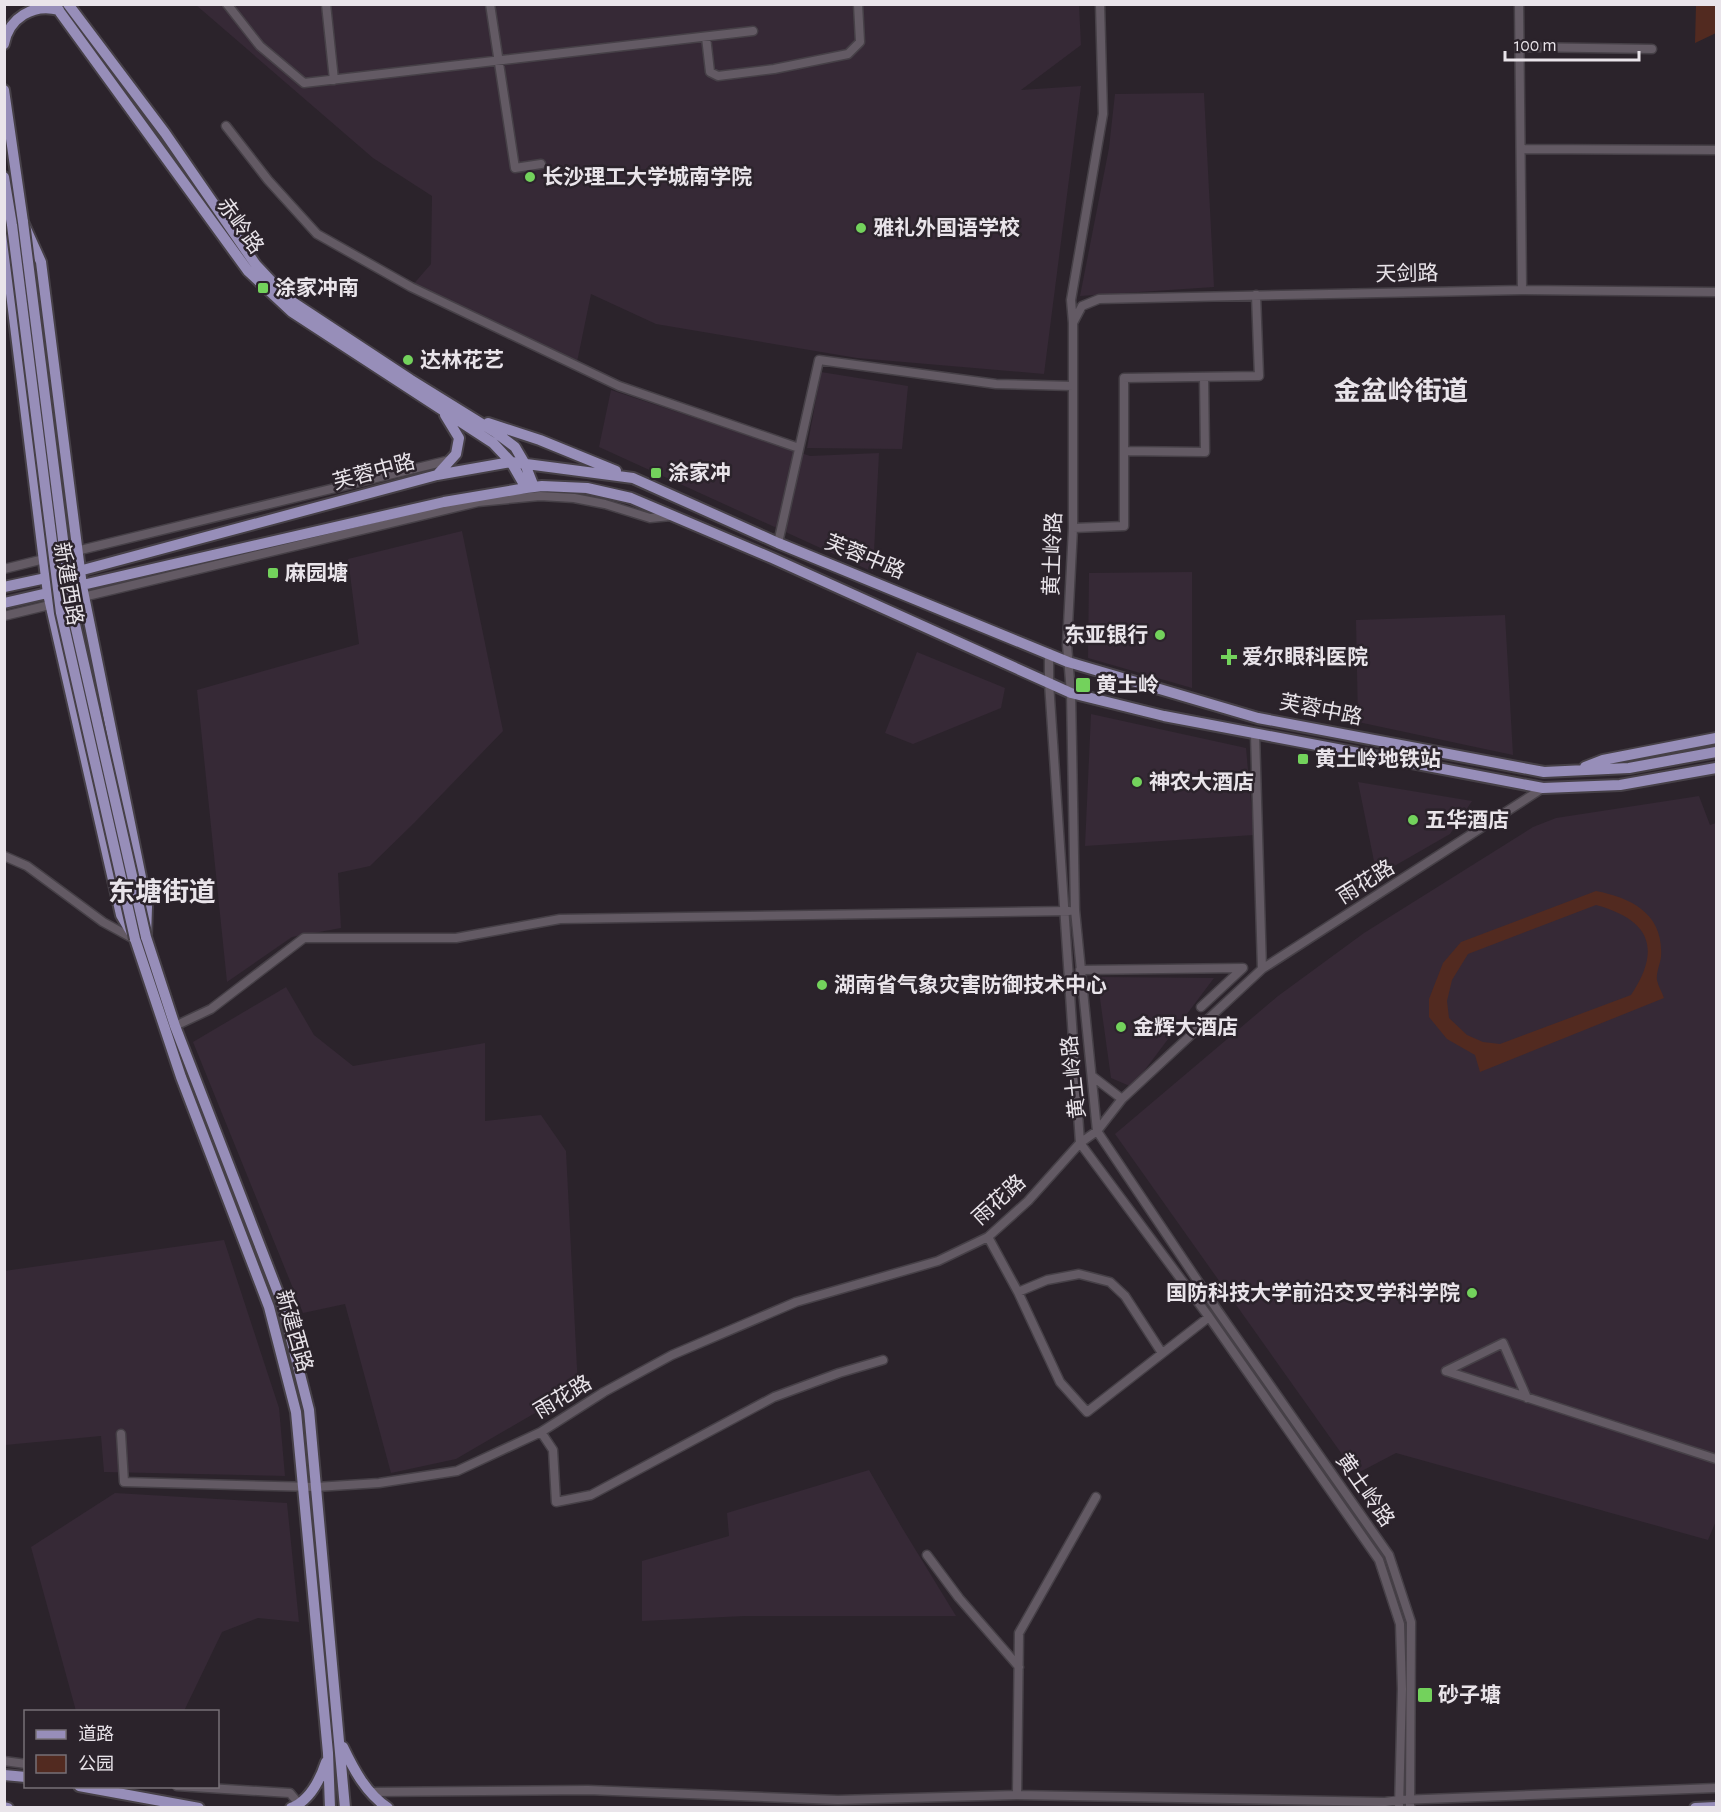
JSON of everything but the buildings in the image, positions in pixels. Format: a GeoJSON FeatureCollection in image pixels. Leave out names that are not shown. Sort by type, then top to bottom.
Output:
{"type":"FeatureCollection","features":[{"type":"Feature","properties":{"kind":"main road"},"geometry":{"type":"LineString","coordinates":[[4,44],[6,35],[16,19],[30,10],[60,6]]}},
{"type":"Feature","properties":{"kind":"main road","name":"赤岭路"},"geometry":{"type":"LineString","coordinates":[[60,6],[248,271],[292,312],[493,443],[530,487]]}},
{"type":"Feature","properties":{"kind":"main road","name":"赤岭路"},"geometry":{"type":"LineString","coordinates":[[60,6],[165,133],[256,265],[288,299],[515,447],[525,464],[530,487]]}},
{"type":"Feature","properties":{"kind":"main road","name":"新建西路"},"geometry":{"type":"LineString","coordinates":[[4,90],[72,610],[141,938],[282,1303],[309,1410],[345,1808]]}},
{"type":"Feature","properties":{"kind":"main road","name":"新建西路"},"geometry":{"type":"LineString","coordinates":[[4,177],[61,613],[141,938],[181,1077],[269,1307],[296,1412],[328,1753],[330,1808]]}},
{"type":"Feature","properties":{"kind":"main road","name":"新建西路"},"geometry":{"type":"LineString","coordinates":[[23,222],[41,262],[79,571],[147,907],[141,938]]}},
{"type":"Feature","properties":{"kind":"main road","name":"新建西路"},"geometry":{"type":"LineString","coordinates":[[12,225],[8,268],[45,578],[121,915],[141,938]]}},
{"type":"Feature","properties":{"kind":"main road"},"geometry":{"type":"LineString","coordinates":[[437,475],[456,454],[459,438],[441,410]]}},
{"type":"Feature","properties":{"kind":"main road","name":"赤岭路"},"geometry":{"type":"LineString","coordinates":[[473,419],[540,440],[633,477]]}},
{"type":"Feature","properties":{"kind":"main road","name":"芙蓉中路"},"geometry":{"type":"LineString","coordinates":[[4,587],[79,571],[437,475],[511,462],[633,477],[778,543],[1068,662],[1258,718],[1544,772],[1629,768],[1716,752]]}},
{"type":"Feature","properties":{"kind":"main road","name":"芙蓉中路"},"geometry":{"type":"LineString","coordinates":[[4,603],[49,600],[444,502],[530,487],[587,488],[631,498],[1071,693],[1164,716],[1543,788],[1620,785],[1716,768]]}},
{"type":"Feature","properties":{"kind":"main road"},"geometry":{"type":"LineString","coordinates":[[1576,771],[1603,760],[1716,738]]}},
{"type":"Feature","properties":{"kind":"main road"},"geometry":{"type":"LineString","coordinates":[[339,1738],[356,1774],[370,1792],[388,1808]]}},
{"type":"Feature","properties":{"kind":"main road"},"geometry":{"type":"LineString","coordinates":[[295,1806],[320,1779],[328,1753]]}},
{"type":"Feature","properties":{"kind":"main road"},"geometry":{"type":"LineString","coordinates":[[4,1775],[24,1777]]}},
{"type":"Feature","properties":{"kind":"main road"},"geometry":{"type":"LineString","coordinates":[[90,1788],[199,1808]]}},
{"type":"Feature","properties":{"kind":"main road"},"geometry":{"type":"LineString","coordinates":[[1695,1808],[1716,1807]]}},
{"type":"Feature","properties":{"kind":"street"},"geometry":{"type":"LineString","coordinates":[[227,4],[260,46],[304,83],[753,31]]}},
{"type":"Feature","properties":{"kind":"street"},"geometry":{"type":"LineString","coordinates":[[326,4],[334,80]]}},
{"type":"Feature","properties":{"kind":"street"},"geometry":{"type":"LineString","coordinates":[[490,4],[514,168],[541,164]]}},
{"type":"Feature","properties":{"kind":"street"},"geometry":{"type":"LineString","coordinates":[[706,37],[710,72],[718,76],[774,69],[848,54],[860,42],[858,4]]}},
{"type":"Feature","properties":{"kind":"street","name":"黄土岭路"},"geometry":{"type":"LineString","coordinates":[[1100,4],[1102,114],[1071,300],[1073,528],[1068,662],[1071,693],[1076,910],[1097,1131],[1218,1311],[1389,1555],[1411,1622],[1410,1804]]}},
{"type":"Feature","properties":{"kind":"street"},"geometry":{"type":"LineString","coordinates":[[1519,4],[1522,290]]}},
{"type":"Feature","properties":{"kind":"street"},"geometry":{"type":"LineString","coordinates":[[1520,47],[1653,49]]}},
{"type":"Feature","properties":{"kind":"street"},"geometry":{"type":"LineString","coordinates":[[226,126],[268,180],[317,234],[338,246],[411,287],[619,386],[799,448]]}},
{"type":"Feature","properties":{"kind":"street"},"geometry":{"type":"LineString","coordinates":[[1521,149],[1716,150]]}},
{"type":"Feature","properties":{"kind":"street","name":"天剑路"},"geometry":{"type":"LineString","coordinates":[[1073,323],[1082,306],[1099,299],[1522,290],[1716,292]]}},
{"type":"Feature","properties":{"kind":"street"},"geometry":{"type":"LineString","coordinates":[[1073,528],[1124,526],[1124,378],[1259,376],[1256,296]]}},
{"type":"Feature","properties":{"kind":"street"},"geometry":{"type":"LineString","coordinates":[[778,543],[819,360],[996,384],[1073,386]]}},
{"type":"Feature","properties":{"kind":"street"},"geometry":{"type":"LineString","coordinates":[[1124,451],[1205,452],[1204,377]]}},
{"type":"Feature","properties":{"kind":"street"},"geometry":{"type":"LineString","coordinates":[[4,569],[450,460]]}},
{"type":"Feature","properties":{"kind":"street"},"geometry":{"type":"LineString","coordinates":[[83,592],[478,502],[540,496],[574,498],[605,504],[650,518],[673,516]]}},
{"type":"Feature","properties":{"kind":"street"},"geometry":{"type":"LineString","coordinates":[[4,616],[49,600]]}},
{"type":"Feature","properties":{"kind":"street","name":"黄土岭路"},"geometry":{"type":"LineString","coordinates":[[1049,653],[1049,683],[1080,1143],[1209,1317],[1379,1560],[1400,1623],[1402,1689],[1399,1804]]}},
{"type":"Feature","properties":{"kind":"street"},"geometry":{"type":"LineString","coordinates":[[1255,734],[1262,969]]}},
{"type":"Feature","properties":{"kind":"street","name":"雨花路"},"geometry":{"type":"LineString","coordinates":[[121,1434],[124,1482],[316,1487],[379,1483],[457,1472],[541,1432],[604,1392],[672,1355],[796,1302],[938,1260],[988,1237],[1028,1201],[1080,1143],[1097,1131],[1122,1099],[1262,969],[1543,788]]}},
{"type":"Feature","properties":{"kind":"street"},"geometry":{"type":"LineString","coordinates":[[4,856],[27,866],[103,922],[141,938]]}},
{"type":"Feature","properties":{"kind":"street"},"geometry":{"type":"LineString","coordinates":[[175,1026],[211,1010],[304,938],[456,938],[560,919],[1065,912],[1076,910]]}},
{"type":"Feature","properties":{"kind":"street"},"geometry":{"type":"LineString","coordinates":[[1080,970],[1243,968],[1201,1007]]}},
{"type":"Feature","properties":{"kind":"street"},"geometry":{"type":"LineString","coordinates":[[1092,1076],[1122,1099]]}},
{"type":"Feature","properties":{"kind":"street"},"geometry":{"type":"LineString","coordinates":[[988,1237],[1018,1292],[1060,1382],[1087,1412],[1209,1317]]}},
{"type":"Feature","properties":{"kind":"street"},"geometry":{"type":"LineString","coordinates":[[1018,1292],[1047,1280],[1079,1274],[1110,1282],[1125,1296],[1162,1353]]}},
{"type":"Feature","properties":{"kind":"street"},"geometry":{"type":"LineString","coordinates":[[1527,1398],[1503,1343],[1446,1371],[1527,1398],[1716,1459]]}},
{"type":"Feature","properties":{"kind":"street"},"geometry":{"type":"LineString","coordinates":[[541,1432],[554,1450],[556,1502],[591,1496],[774,1397],[839,1373],[883,1360]]}},
{"type":"Feature","properties":{"kind":"street"},"geometry":{"type":"LineString","coordinates":[[1017,1795],[1019,1633],[1096,1497]]}},
{"type":"Feature","properties":{"kind":"street"},"geometry":{"type":"LineString","coordinates":[[927,1555],[959,1598],[1019,1667]]}},
{"type":"Feature","properties":{"kind":"street"},"geometry":{"type":"LineString","coordinates":[[4,1761],[24,1764]]}},
{"type":"Feature","properties":{"kind":"street"},"geometry":{"type":"LineString","coordinates":[[209,1788],[290,1793],[295,1806]]}},
{"type":"Feature","properties":{"kind":"street"},"geometry":{"type":"LineString","coordinates":[[370,1792],[588,1790],[838,1800],[1017,1795],[1410,1804],[1716,1788]]}},
{"type":"Feature","properties":{"kind":"shaded area"},"geometry":{"type":"Polygon","coordinates":[[[196,5],[1079,5],[1081,45],[1021,90],[1081,86],[1044,374],[857,358],[656,324],[591,294],[576,367],[411,287],[431,264],[432,196],[373,158],[196,5]]]}},
{"type":"Feature","properties":{"kind":"shaded area"},"geometry":{"type":"Polygon","coordinates":[[[1204,93],[1214,287],[1080,296],[1109,148],[1115,94],[1204,93]]]}},
{"type":"Feature","properties":{"kind":"shaded area"},"geometry":{"type":"Polygon","coordinates":[[[821,372],[908,386],[902,449],[807,448],[821,372]]]}},
{"type":"Feature","properties":{"kind":"shaded area"},"geometry":{"type":"Polygon","coordinates":[[[611,390],[810,456],[879,453],[873,572],[599,447],[611,390]]]}},
{"type":"Feature","properties":{"kind":"shaded area"},"geometry":{"type":"Polygon","coordinates":[[[462,531],[503,731],[370,866],[338,873],[341,928],[292,937],[227,982],[197,690],[359,644],[348,559],[462,531]]]}},
{"type":"Feature","properties":{"kind":"shaded area"},"geometry":{"type":"Polygon","coordinates":[[[1192,572],[1192,688],[1088,658],[1089,573],[1192,572]]]}},
{"type":"Feature","properties":{"kind":"shaded area"},"geometry":{"type":"Polygon","coordinates":[[[1505,615],[1513,755],[1358,722],[1356,620],[1505,615]]]}},
{"type":"Feature","properties":{"kind":"shaded area"},"geometry":{"type":"Polygon","coordinates":[[[917,652],[1005,688],[1001,708],[913,744],[885,733],[917,652]]]}},
{"type":"Feature","properties":{"kind":"shaded area"},"geometry":{"type":"Polygon","coordinates":[[[1091,714],[1246,748],[1254,835],[1085,846],[1091,714]]]}},
{"type":"Feature","properties":{"kind":"shaded area"},"geometry":{"type":"Polygon","coordinates":[[[1358,782],[1472,801],[1450,834],[1377,876],[1358,782]]]}},
{"type":"Feature","properties":{"kind":"shaded area","name":"国防科技大学前沿交叉学科学院"},"geometry":{"type":"Polygon","coordinates":[[[1699,796],[1710,825],[1716,823],[1716,1521],[1708,1540],[1396,1453],[1356,1474],[1115,1134],[1278,996],[1364,933],[1533,827],[1556,818],[1699,796]]]}},
{"type":"Feature","properties":{"kind":"shaded area"},"geometry":{"type":"Polygon","coordinates":[[[1097,977],[1214,978],[1132,1087],[1111,1078],[1097,977]]]}},
{"type":"Feature","properties":{"kind":"shaded area"},"geometry":{"type":"Polygon","coordinates":[[[286,987],[314,1035],[353,1066],[485,1043],[485,1121],[541,1115],[566,1151],[578,1388],[456,1459],[391,1473],[345,1304],[303,1313],[193,1042],[286,987]]]}},
{"type":"Feature","properties":{"kind":"shaded area"},"geometry":{"type":"Polygon","coordinates":[[[224,1240],[279,1408],[285,1476],[104,1472],[101,1436],[5,1445],[4,1271],[224,1240]]]}},
{"type":"Feature","properties":{"kind":"shaded area"},"geometry":{"type":"Polygon","coordinates":[[[869,1470],[956,1616],[745,1616],[642,1621],[642,1561],[729,1536],[727,1513],[869,1470]]]}},
{"type":"Feature","properties":{"kind":"shaded area"},"geometry":{"type":"Polygon","coordinates":[[[115,1493],[287,1503],[299,1622],[258,1618],[222,1632],[184,1710],[76,1710],[31,1547],[115,1493]]]}},
{"type":"Feature","properties":{"kind":"green space"},"geometry":{"type":"Polygon","coordinates":[[[1696,5],[1716,5],[1716,33],[1695,43],[1696,5]]]}},
{"type":"Feature","properties":{"kind":"green space"},"geometry":{"type":"Polygon","coordinates":[[[1596,891],[1609,894],[1622,898],[1643,910],[1657,930],[1661,942],[1661,957],[1657,980],[1664,998],[1480,1072],[1475,1055],[1447,1039],[1429,1017],[1429,999],[1443,963],[1461,942],[1596,891]],[[1596,905],[1468,954],[1452,980],[1447,1001],[1449,1018],[1467,1035],[1483,1042],[1500,1044],[1631,995],[1641,978],[1648,950],[1639,928],[1629,919],[1596,905]]]}},
{"type":"Feature","properties":{"kind":"place","name":"长沙理工大学城南学院"},"geometry":{"type":"Point","coordinates":[530,177]}},
{"type":"Feature","properties":{"kind":"place","name":"雅礼外国语学校"},"geometry":{"type":"Point","coordinates":[861,228]}},
{"type":"Feature","properties":{"kind":"place","name":"涂家冲南"},"geometry":{"type":"Point","coordinates":[263,288]}},
{"type":"Feature","properties":{"kind":"place","name":"达林花艺"},"geometry":{"type":"Point","coordinates":[408,360]}},
{"type":"Feature","properties":{"kind":"place","name":"涂家冲"},"geometry":{"type":"Point","coordinates":[656,473]}},
{"type":"Feature","properties":{"kind":"place","name":"麻园塘"},"geometry":{"type":"Point","coordinates":[273,573]}},
{"type":"Feature","properties":{"kind":"place","name":"东亚银行"},"geometry":{"type":"Point","coordinates":[1160,635]}},
{"type":"Feature","properties":{"kind":"place","name":"爱尔眼科医院"},"geometry":{"type":"Point","coordinates":[1229,657]}},
{"type":"Feature","properties":{"kind":"place","name":"黄土岭"},"geometry":{"type":"Point","coordinates":[1083,685]}},
{"type":"Feature","properties":{"kind":"place","name":"黄土岭地铁站"},"geometry":{"type":"Point","coordinates":[1303,759]}},
{"type":"Feature","properties":{"kind":"place","name":"神农大酒店"},"geometry":{"type":"Point","coordinates":[1137,782]}},
{"type":"Feature","properties":{"kind":"place","name":"五华酒店"},"geometry":{"type":"Point","coordinates":[1413,820]}},
{"type":"Feature","properties":{"kind":"place","name":"湖南省气象灾害防御技术中心"},"geometry":{"type":"Point","coordinates":[822,985]}},
{"type":"Feature","properties":{"kind":"place","name":"金辉大酒店"},"geometry":{"type":"Point","coordinates":[1121,1027]}},
{"type":"Feature","properties":{"kind":"place","name":"国防科技大学前沿交叉学科学院"},"geometry":{"type":"Point","coordinates":[1472,1293]}},
{"type":"Feature","properties":{"kind":"place","name":"砂子塘"},"geometry":{"type":"Point","coordinates":[1425,1695]}},
{"type":"Feature","properties":{"kind":"district","name":"金盆岭街道"},"geometry":{"type":"Point","coordinates":[1401,391]}},
{"type":"Feature","properties":{"kind":"district","name":"东塘街道"},"geometry":{"type":"Point","coordinates":[162,892]}}]}
